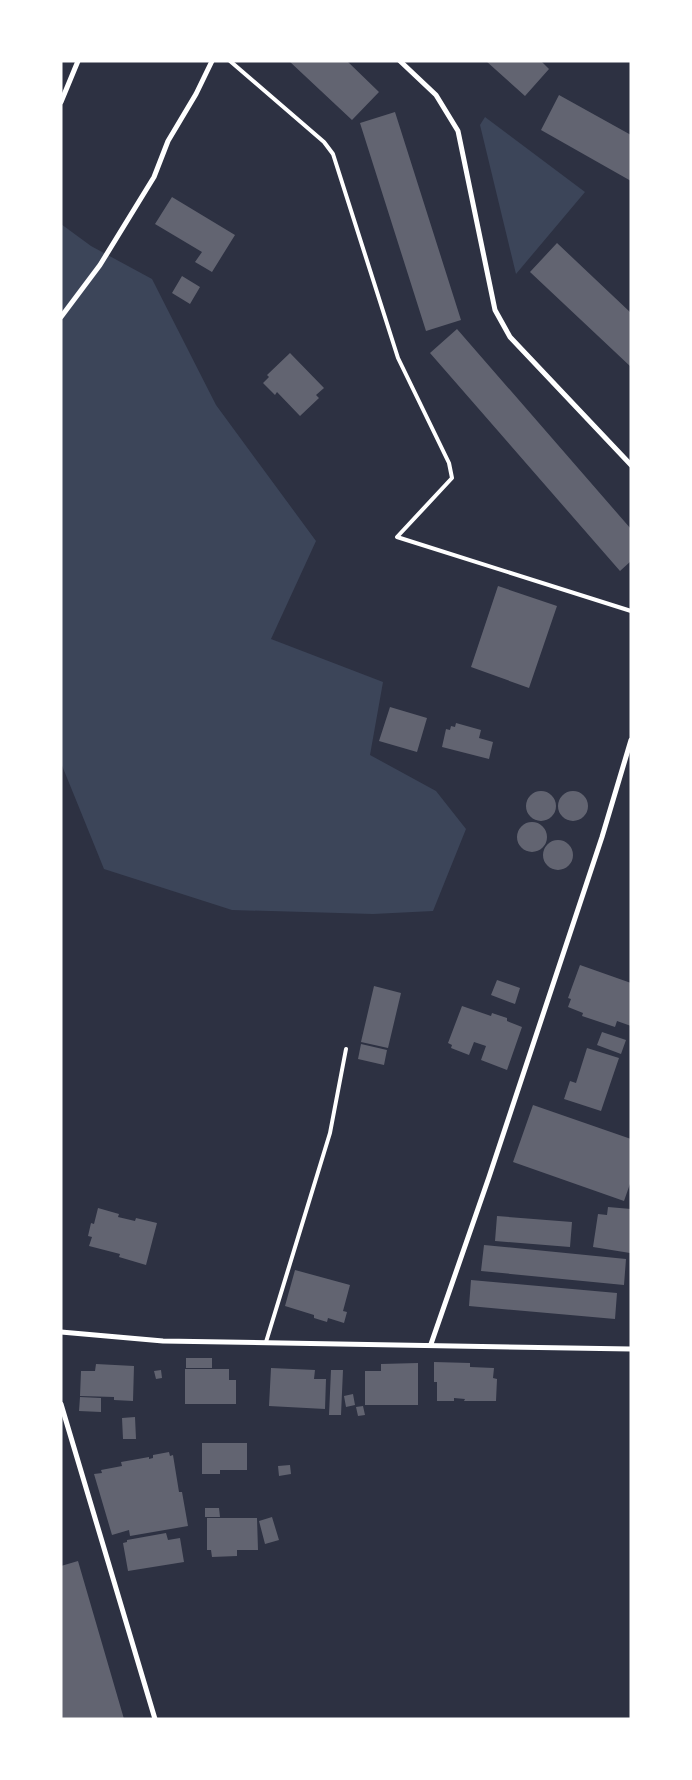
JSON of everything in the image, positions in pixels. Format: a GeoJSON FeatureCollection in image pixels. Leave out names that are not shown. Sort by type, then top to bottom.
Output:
{"type":"FeatureCollection","features":[{"type":"Feature","properties":{"kind":"street"},"geometry":{"type":"LineString","coordinates":[[61,102],[78,61]]}},
{"type":"Feature","properties":{"kind":"street"},"geometry":{"type":"LineString","coordinates":[[61,317],[100,265],[154,177],[168,141],[196,94],[212,61]]}},
{"type":"Feature","properties":{"kind":"street"},"geometry":{"type":"LineString","coordinates":[[400,61],[436,95],[458,131],[496,310],[510,337],[631,465]]}},
{"type":"Feature","properties":{"kind":"street"},"geometry":{"type":"LineString","coordinates":[[431,1344],[489,1177],[599,846],[631,740]]}},
{"type":"Feature","properties":{"kind":"street"},"geometry":{"type":"LineString","coordinates":[[61,1332],[163,1341],[431,1344],[631,1349]]}},
{"type":"Feature","properties":{"kind":"street"},"geometry":{"type":"LineString","coordinates":[[61,1404],[155,1719]]}},
{"type":"Feature","properties":{"kind":"lane"},"geometry":{"type":"LineString","coordinates":[[230,61],[324,142],[333,154],[398,358],[448,463],[452,478],[397,537],[631,611]]}},
{"type":"Feature","properties":{"kind":"lane"},"geometry":{"type":"LineString","coordinates":[[266,1342],[330,1133],[346,1049]]}},
{"type":"Feature","properties":{"kind":"shaded area"},"geometry":{"type":"Polygon","coordinates":[[[485,117],[585,192],[516,274],[480,125],[485,117]]]}},
{"type":"Feature","properties":{"kind":"shaded area"},"geometry":{"type":"Polygon","coordinates":[[[61,224],[91,246],[152,279],[216,405],[316,541],[271,639],[383,682],[370,755],[436,791],[466,829],[433,911],[373,914],[232,910],[104,869],[61,763],[61,224]]]}},
{"type":"Feature","properties":{"kind":"building"},"geometry":{"type":"Polygon","coordinates":[[[289,61],[347,61],[379,92],[352,120],[289,61]]]}},
{"type":"Feature","properties":{"kind":"building"},"geometry":{"type":"Polygon","coordinates":[[[486,61],[541,61],[549,69],[525,96],[486,61]]]}},
{"type":"Feature","properties":{"kind":"building"},"geometry":{"type":"Polygon","coordinates":[[[559,95],[631,135],[631,181],[541,130],[559,95]]]}},
{"type":"Feature","properties":{"kind":"building"},"geometry":{"type":"Polygon","coordinates":[[[395,112],[461,320],[426,331],[360,123],[395,112]]]}},
{"type":"Feature","properties":{"kind":"building"},"geometry":{"type":"Polygon","coordinates":[[[172,197],[235,235],[212,272],[195,262],[202,252],[155,224],[172,197]]]}},
{"type":"Feature","properties":{"kind":"building"},"geometry":{"type":"Polygon","coordinates":[[[557,243],[631,313],[631,367],[530,272],[557,243]]]}},
{"type":"Feature","properties":{"kind":"building"},"geometry":{"type":"Polygon","coordinates":[[[182,276],[200,287],[190,304],[172,293],[182,276]]]}},
{"type":"Feature","properties":{"kind":"building"},"geometry":{"type":"Polygon","coordinates":[[[457,329],[631,529],[631,561],[620,571],[430,353],[457,329]]]}},
{"type":"Feature","properties":{"kind":"building"},"geometry":{"type":"Polygon","coordinates":[[[290,353],[324,388],[316,395],[319,398],[300,416],[277,392],[275,395],[263,383],[269,377],[267,375],[290,353]]]}},
{"type":"Feature","properties":{"kind":"building"},"geometry":{"type":"Polygon","coordinates":[[[498,586],[557,606],[529,688],[471,667],[498,586]]]}},
{"type":"Feature","properties":{"kind":"building"},"geometry":{"type":"Polygon","coordinates":[[[390,707],[427,718],[417,752],[379,741],[390,707]]]}},
{"type":"Feature","properties":{"kind":"building"},"geometry":{"type":"Polygon","coordinates":[[[456,723],[481,730],[479,738],[493,742],[489,759],[442,747],[446,729],[450,730],[451,726],[455,727],[456,723]]]}},
{"type":"Feature","properties":{"kind":"building"},"geometry":{"type":"Polygon","coordinates":[[[541,791],[547,792],[555,800],[555,812],[547,820],[541,821],[535,820],[527,812],[526,806],[527,800],[535,792],[541,791]]]}},
{"type":"Feature","properties":{"kind":"building"},"geometry":{"type":"Polygon","coordinates":[[[573,791],[579,792],[587,800],[587,812],[579,820],[573,821],[567,820],[559,812],[558,806],[559,800],[567,792],[573,791]]]}},
{"type":"Feature","properties":{"kind":"building"},"geometry":{"type":"Polygon","coordinates":[[[532,822],[538,823],[546,831],[546,843],[538,851],[532,852],[526,851],[518,843],[517,837],[518,831],[526,823],[532,822]]]}},
{"type":"Feature","properties":{"kind":"building"},"geometry":{"type":"Polygon","coordinates":[[[558,840],[564,841],[572,849],[572,861],[564,869],[558,870],[552,869],[544,861],[543,855],[544,849],[552,841],[558,840]]]}},
{"type":"Feature","properties":{"kind":"building"},"geometry":{"type":"Polygon","coordinates":[[[580,965],[631,983],[631,1026],[617,1021],[615,1027],[582,1016],[583,1013],[568,1007],[571,999],[568,998],[580,965]]]}},
{"type":"Feature","properties":{"kind":"building"},"geometry":{"type":"Polygon","coordinates":[[[497,980],[520,988],[515,1004],[491,995],[497,980]]]}},
{"type":"Feature","properties":{"kind":"building"},"geometry":{"type":"Polygon","coordinates":[[[374,986],[401,993],[388,1048],[361,1042],[374,986]]]}},
{"type":"Feature","properties":{"kind":"building"},"geometry":{"type":"Polygon","coordinates":[[[462,1006],[491,1016],[492,1013],[507,1018],[507,1021],[522,1027],[507,1070],[481,1060],[486,1046],[474,1042],[469,1055],[451,1048],[452,1045],[448,1043],[462,1006]]]}},
{"type":"Feature","properties":{"kind":"building"},"geometry":{"type":"Polygon","coordinates":[[[602,1032],[626,1040],[621,1054],[597,1045],[602,1032]]]}},
{"type":"Feature","properties":{"kind":"building"},"geometry":{"type":"Polygon","coordinates":[[[361,1044],[387,1050],[384,1065],[358,1059],[361,1044]]]}},
{"type":"Feature","properties":{"kind":"building"},"geometry":{"type":"Polygon","coordinates":[[[587,1048],[619,1058],[601,1111],[564,1099],[570,1081],[576,1083],[587,1048]]]}},
{"type":"Feature","properties":{"kind":"building"},"geometry":{"type":"Polygon","coordinates":[[[533,1105],[631,1139],[631,1181],[624,1201],[513,1162],[533,1105]]]}},
{"type":"Feature","properties":{"kind":"building"},"geometry":{"type":"Polygon","coordinates":[[[608,1207],[631,1209],[630,1253],[593,1247],[598,1214],[607,1215],[608,1207]]]}},
{"type":"Feature","properties":{"kind":"building"},"geometry":{"type":"Polygon","coordinates":[[[98,1208],[119,1214],[118,1217],[135,1221],[136,1218],[157,1223],[146,1265],[119,1257],[120,1254],[89,1246],[92,1237],[88,1236],[91,1223],[94,1224],[98,1208]]]}},
{"type":"Feature","properties":{"kind":"building"},"geometry":{"type":"Polygon","coordinates":[[[497,1216],[572,1222],[570,1247],[495,1241],[497,1216]]]}},
{"type":"Feature","properties":{"kind":"building"},"geometry":{"type":"Polygon","coordinates":[[[484,1245],[626,1259],[624,1285],[481,1271],[484,1245]]]}},
{"type":"Feature","properties":{"kind":"building"},"geometry":{"type":"Polygon","coordinates":[[[295,1270],[350,1285],[343,1311],[347,1312],[344,1323],[328,1318],[327,1322],[314,1318],[314,1315],[285,1306],[295,1270]]]}},
{"type":"Feature","properties":{"kind":"building"},"geometry":{"type":"Polygon","coordinates":[[[471,1280],[617,1293],[615,1319],[469,1306],[471,1280]]]}},
{"type":"Feature","properties":{"kind":"building"},"geometry":{"type":"Polygon","coordinates":[[[186,1358],[212,1358],[212,1368],[186,1368],[186,1358]]]}},
{"type":"Feature","properties":{"kind":"building"},"geometry":{"type":"Polygon","coordinates":[[[434,1362],[470,1363],[470,1367],[494,1368],[493,1378],[497,1379],[496,1401],[464,1401],[465,1399],[454,1398],[454,1401],[437,1401],[437,1382],[434,1382],[434,1362]]]}},
{"type":"Feature","properties":{"kind":"building"},"geometry":{"type":"Polygon","coordinates":[[[418,1363],[418,1405],[365,1405],[365,1371],[381,1371],[381,1364],[418,1363]]]}},
{"type":"Feature","properties":{"kind":"building"},"geometry":{"type":"Polygon","coordinates":[[[96,1364],[134,1366],[133,1401],[114,1400],[114,1397],[80,1396],[81,1371],[95,1371],[96,1364]]]}},
{"type":"Feature","properties":{"kind":"building"},"geometry":{"type":"Polygon","coordinates":[[[271,1368],[315,1370],[314,1379],[326,1379],[325,1409],[269,1406],[271,1368]]]}},
{"type":"Feature","properties":{"kind":"building"},"geometry":{"type":"Polygon","coordinates":[[[185,1369],[229,1369],[229,1380],[236,1380],[236,1404],[185,1404],[185,1369]]]}},
{"type":"Feature","properties":{"kind":"building"},"geometry":{"type":"Polygon","coordinates":[[[161,1370],[162,1378],[156,1379],[154,1371],[161,1370]]]}},
{"type":"Feature","properties":{"kind":"building"},"geometry":{"type":"Polygon","coordinates":[[[331,1370],[343,1370],[341,1415],[329,1415],[331,1370]]]}},
{"type":"Feature","properties":{"kind":"building"},"geometry":{"type":"Polygon","coordinates":[[[353,1394],[355,1405],[346,1407],[344,1396],[353,1394]]]}},
{"type":"Feature","properties":{"kind":"building"},"geometry":{"type":"Polygon","coordinates":[[[80,1397],[101,1398],[101,1412],[79,1411],[80,1397]]]}},
{"type":"Feature","properties":{"kind":"building"},"geometry":{"type":"Polygon","coordinates":[[[363,1406],[365,1415],[358,1416],[356,1407],[363,1406]]]}},
{"type":"Feature","properties":{"kind":"building"},"geometry":{"type":"Polygon","coordinates":[[[135,1417],[136,1439],[123,1439],[122,1418],[135,1417]]]}},
{"type":"Feature","properties":{"kind":"building"},"geometry":{"type":"Polygon","coordinates":[[[202,1443],[247,1443],[247,1470],[220,1470],[220,1474],[202,1474],[202,1443]]]}},
{"type":"Feature","properties":{"kind":"building"},"geometry":{"type":"Polygon","coordinates":[[[169,1452],[170,1456],[173,1455],[179,1492],[182,1492],[188,1526],[130,1536],[129,1530],[112,1535],[94,1474],[102,1473],[101,1470],[122,1466],[121,1462],[149,1457],[149,1459],[153,1458],[153,1455],[169,1452]]]}},
{"type":"Feature","properties":{"kind":"building"},"geometry":{"type":"Polygon","coordinates":[[[290,1465],[291,1474],[279,1476],[278,1466],[290,1465]]]}},
{"type":"Feature","properties":{"kind":"building"},"geometry":{"type":"Polygon","coordinates":[[[205,1508],[219,1508],[220,1517],[205,1517],[205,1508]]]}},
{"type":"Feature","properties":{"kind":"building"},"geometry":{"type":"Polygon","coordinates":[[[272,1517],[279,1540],[265,1544],[259,1521],[272,1517]]]}},
{"type":"Feature","properties":{"kind":"building"},"geometry":{"type":"Polygon","coordinates":[[[207,1518],[257,1518],[258,1550],[237,1550],[237,1556],[212,1557],[211,1550],[207,1550],[207,1518]]]}},
{"type":"Feature","properties":{"kind":"building"},"geometry":{"type":"Polygon","coordinates":[[[166,1533],[168,1540],[180,1538],[184,1562],[128,1571],[123,1543],[127,1542],[127,1540],[166,1533]]]}},
{"type":"Feature","properties":{"kind":"building"},"geometry":{"type":"Polygon","coordinates":[[[78,1561],[124,1719],[61,1719],[61,1566],[78,1561]]]}}]}
